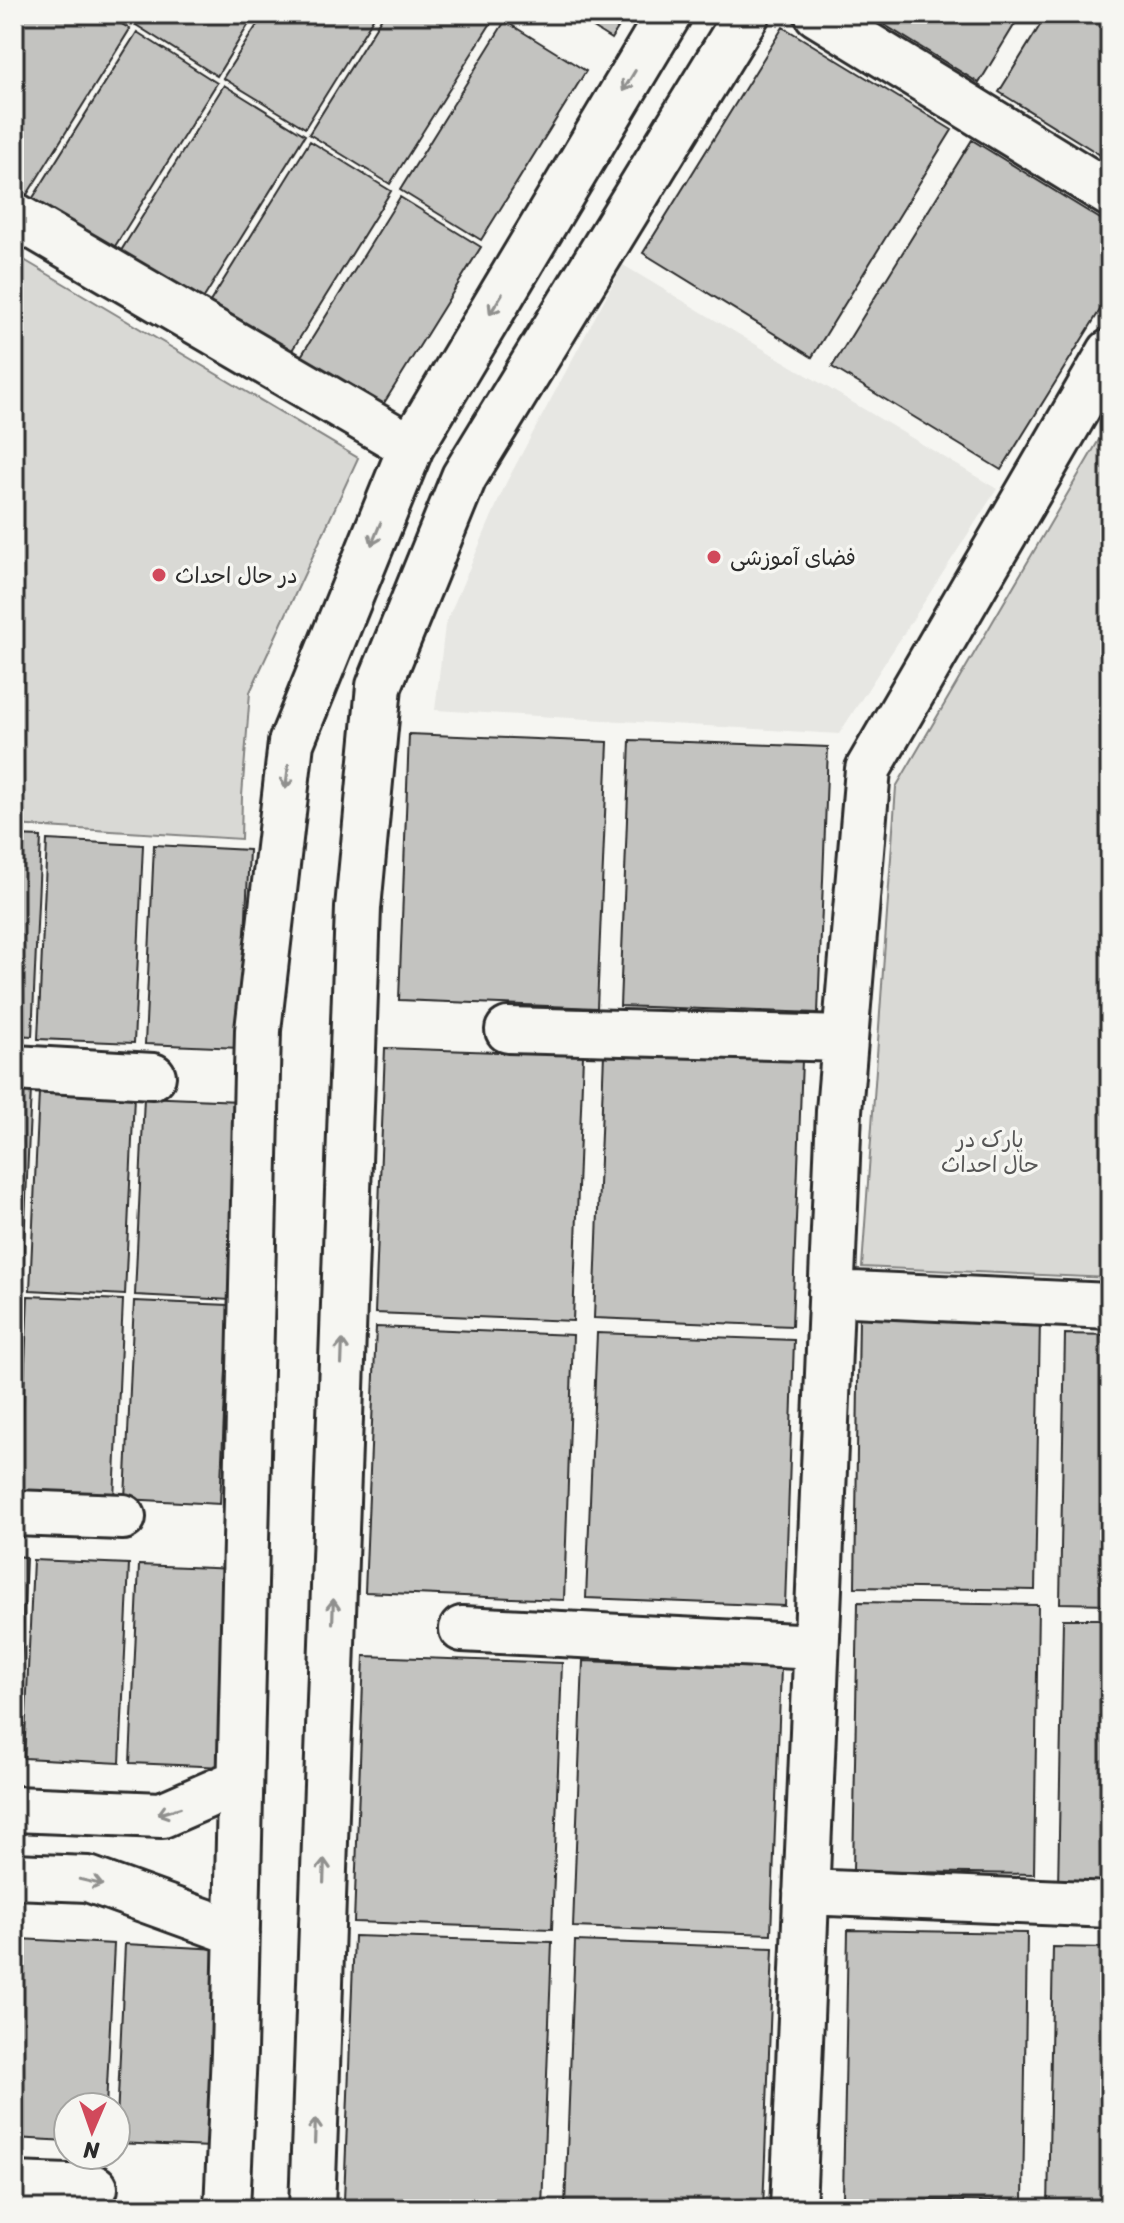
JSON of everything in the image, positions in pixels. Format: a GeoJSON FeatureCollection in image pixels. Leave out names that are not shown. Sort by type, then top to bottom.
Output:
{"type":"FeatureCollection","features":[{"type":"Feature","properties":{"kind":"street"},"geometry":{"type":"LineString","coordinates":[[227,2209],[237,1933],[258,1030],[291,743],[411,447],[669,14]]}},
{"type":"Feature","properties":{"kind":"street"},"geometry":{"type":"LineString","coordinates":[[312,2209],[358,908],[379,686],[464,477],[747,14]]}},
{"type":"Feature","properties":{"kind":"street"},"geometry":{"type":"LineString","coordinates":[[817,14],[1110,194]]}},
{"type":"Feature","properties":{"kind":"street"},"geometry":{"type":"LineString","coordinates":[[14,215],[411,447]]}},
{"type":"Feature","properties":{"kind":"street"},"geometry":{"type":"LineString","coordinates":[[793,2209],[839,1111],[868,769],[1110,352]]}},
{"type":"Feature","properties":{"kind":"street"},"geometry":{"type":"LineString","coordinates":[[508,1030],[844,1039]]}},
{"type":"Feature","properties":{"kind":"street"},"geometry":{"type":"LineString","coordinates":[[14,1068],[153,1076]]}},
{"type":"Feature","properties":{"kind":"street"},"geometry":{"type":"LineString","coordinates":[[831,1293],[1110,1306]]}},
{"type":"Feature","properties":{"kind":"street"},"geometry":{"type":"LineString","coordinates":[[14,1513],[123,1517]]}},
{"type":"Feature","properties":{"kind":"street"},"geometry":{"type":"LineString","coordinates":[[462,1629],[816,1647]]}},
{"type":"Feature","properties":{"kind":"street"},"geometry":{"type":"LineString","coordinates":[[14,1809],[162,1815],[240,1781]]}},
{"type":"Feature","properties":{"kind":"street"},"geometry":{"type":"LineString","coordinates":[[14,1876],[88,1879],[237,1933]]}},
{"type":"Feature","properties":{"kind":"street"},"geometry":{"type":"LineString","coordinates":[[806,1892],[1110,1905]]}},
{"type":"Feature","properties":{"kind":"street"},"geometry":{"type":"LineString","coordinates":[[14,2185],[95,2188]]}},
{"type":"Feature","properties":{"kind":"shaded area","name":"فضای آموزشی"},"geometry":{"type":"Polygon","coordinates":[[[623,265],[997,489],[839,734],[435,710],[445,625],[506,483],[623,265]]]}},
{"type":"Feature","properties":{"kind":"green space","name":"در حال احداث"},"geometry":{"type":"Polygon","coordinates":[[[14,254],[358,458],[250,692],[241,839],[14,825],[14,254]]]}},
{"type":"Feature","properties":{"kind":"green space","name":"پارک در حال احداث"},"geometry":{"type":"Polygon","coordinates":[[[1110,421],[1110,1278],[862,1267],[896,787],[1110,421]]]}},
{"type":"Feature","properties":{"kind":"building"},"geometry":{"type":"Polygon","coordinates":[[[27,14],[105,14],[130,29],[25,198],[14,192],[14,35],[27,14]]]}},
{"type":"Feature","properties":{"kind":"building"},"geometry":{"type":"Polygon","coordinates":[[[143,14],[255,14],[217,76],[136,25],[143,14]]]}},
{"type":"Feature","properties":{"kind":"building"},"geometry":{"type":"Polygon","coordinates":[[[264,14],[376,14],[305,128],[223,78],[264,14]]]}},
{"type":"Feature","properties":{"kind":"building"},"geometry":{"type":"Polygon","coordinates":[[[384,14],[496,15],[390,184],[309,134],[384,14]]]}},
{"type":"Feature","properties":{"kind":"building"},"geometry":{"type":"Polygon","coordinates":[[[571,14],[627,14],[611,39],[571,14]]]}},
{"type":"Feature","properties":{"kind":"building"},"geometry":{"type":"Polygon","coordinates":[[[867,14],[1021,14],[979,83],[867,14]]]}},
{"type":"Feature","properties":{"kind":"building"},"geometry":{"type":"Polygon","coordinates":[[[1047,14],[1110,14],[1110,161],[999,92],[1047,14]]]}},
{"type":"Feature","properties":{"kind":"building"},"geometry":{"type":"Polygon","coordinates":[[[505,21],[586,71],[481,240],[400,190],[505,21]]]}},
{"type":"Feature","properties":{"kind":"building"},"geometry":{"type":"Polygon","coordinates":[[[783,27],[952,130],[812,357],[643,253],[783,27]]]}},
{"type":"Feature","properties":{"kind":"building"},"geometry":{"type":"Polygon","coordinates":[[[137,32],[217,83],[112,251],[31,201],[137,32]]]}},
{"type":"Feature","properties":{"kind":"building"},"geometry":{"type":"Polygon","coordinates":[[[224,85],[305,135],[200,304],[119,254],[224,85]]]}},
{"type":"Feature","properties":{"kind":"building"},"geometry":{"type":"Polygon","coordinates":[[[972,140],[1110,225],[1110,294],[1001,470],[832,367],[972,140]]]}},
{"type":"Feature","properties":{"kind":"building"},"geometry":{"type":"Polygon","coordinates":[[[310,141],[391,191],[286,360],[205,310],[310,141]]]}},
{"type":"Feature","properties":{"kind":"building"},"geometry":{"type":"Polygon","coordinates":[[[400,197],[481,247],[376,416],[295,366],[400,197]]]}},
{"type":"Feature","properties":{"kind":"building"},"geometry":{"type":"Polygon","coordinates":[[[409,734],[608,742],[597,1008],[399,1000],[409,734]]]}},
{"type":"Feature","properties":{"kind":"building"},"geometry":{"type":"Polygon","coordinates":[[[630,740],[828,747],[818,1013],[620,1006],[630,740]]]}},
{"type":"Feature","properties":{"kind":"building"},"geometry":{"type":"Polygon","coordinates":[[[14,836],[41,837],[32,1036],[14,1035],[14,836]]]}},
{"type":"Feature","properties":{"kind":"building"},"geometry":{"type":"Polygon","coordinates":[[[47,840],[143,845],[134,1043],[38,1039],[47,840]]]}},
{"type":"Feature","properties":{"kind":"building"},"geometry":{"type":"Polygon","coordinates":[[[154,845],[249,850],[240,1048],[145,1044],[154,845]]]}},
{"type":"Feature","properties":{"kind":"building"},"geometry":{"type":"Polygon","coordinates":[[[385,1048],[583,1055],[573,1321],[375,1313],[385,1048]]]}},
{"type":"Feature","properties":{"kind":"building"},"geometry":{"type":"Polygon","coordinates":[[[604,1053],[802,1060],[792,1326],[594,1318],[604,1053]]]}},
{"type":"Feature","properties":{"kind":"building"},"geometry":{"type":"Polygon","coordinates":[[[14,1088],[31,1089],[22,1288],[14,1288],[14,1088]]]}},
{"type":"Feature","properties":{"kind":"building"},"geometry":{"type":"Polygon","coordinates":[[[39,1092],[134,1096],[125,1295],[30,1290],[39,1092]]]}},
{"type":"Feature","properties":{"kind":"building"},"geometry":{"type":"Polygon","coordinates":[[[144,1097],[240,1101],[231,1300],[135,1295],[144,1097]]]}},
{"type":"Feature","properties":{"kind":"building"},"geometry":{"type":"Polygon","coordinates":[[[14,1293],[21,1293],[14,1444],[14,1293]]]}},
{"type":"Feature","properties":{"kind":"building"},"geometry":{"type":"Polygon","coordinates":[[[28,1296],[123,1300],[114,1499],[19,1494],[28,1296]]]}},
{"type":"Feature","properties":{"kind":"building"},"geometry":{"type":"Polygon","coordinates":[[[134,1301],[229,1305],[220,1504],[125,1499],[134,1301]]]}},
{"type":"Feature","properties":{"kind":"building"},"geometry":{"type":"Polygon","coordinates":[[[859,1317],[1040,1320],[1035,1590],[855,1587],[859,1317]]]}},
{"type":"Feature","properties":{"kind":"building"},"geometry":{"type":"Polygon","coordinates":[[[376,1327],[573,1335],[564,1600],[365,1592],[376,1327]]]}},
{"type":"Feature","properties":{"kind":"building"},"geometry":{"type":"Polygon","coordinates":[[[597,1333],[794,1340],[785,1606],[586,1598],[597,1333]]]}},
{"type":"Feature","properties":{"kind":"building"},"geometry":{"type":"Polygon","coordinates":[[[1065,1334],[1110,1335],[1110,1604],[1060,1603],[1065,1334]]]}},
{"type":"Feature","properties":{"kind":"building"},"geometry":{"type":"Polygon","coordinates":[[[14,1556],[26,1557],[17,1756],[14,1756],[14,1556]]]}},
{"type":"Feature","properties":{"kind":"building"},"geometry":{"type":"Polygon","coordinates":[[[33,1560],[129,1564],[120,1763],[24,1758],[33,1560]]]}},
{"type":"Feature","properties":{"kind":"building"},"geometry":{"type":"Polygon","coordinates":[[[139,1565],[235,1569],[225,1767],[130,1763],[139,1565]]]}},
{"type":"Feature","properties":{"kind":"building"},"geometry":{"type":"Polygon","coordinates":[[[858,1602],[1038,1605],[1034,1874],[853,1871],[858,1602]]]}},
{"type":"Feature","properties":{"kind":"building"},"geometry":{"type":"Polygon","coordinates":[[[1063,1619],[1110,1619],[1110,1889],[1058,1888],[1063,1619]]]}},
{"type":"Feature","properties":{"kind":"building"},"geometry":{"type":"Polygon","coordinates":[[[364,1656],[562,1663],[552,1929],[354,1922],[364,1656]]]}},
{"type":"Feature","properties":{"kind":"building"},"geometry":{"type":"Polygon","coordinates":[[[583,1661],[781,1668],[771,1934],[573,1927],[583,1661]]]}},
{"type":"Feature","properties":{"kind":"building"},"geometry":{"type":"Polygon","coordinates":[[[848,1930],[1027,1933],[1023,2202],[843,2199],[848,1930]]]}},
{"type":"Feature","properties":{"kind":"building"},"geometry":{"type":"Polygon","coordinates":[[[354,1936],[552,1942],[542,2208],[344,2201],[354,1936]]]}},
{"type":"Feature","properties":{"kind":"building"},"geometry":{"type":"Polygon","coordinates":[[[19,1939],[114,1944],[107,2091],[52,2091],[52,2140],[14,2138],[14,2042],[19,1939]]]}},
{"type":"Feature","properties":{"kind":"building"},"geometry":{"type":"Polygon","coordinates":[[[575,1941],[773,1948],[763,2209],[565,2207],[575,1941]]]}},
{"type":"Feature","properties":{"kind":"building"},"geometry":{"type":"Polygon","coordinates":[[[125,1944],[220,1949],[211,2147],[132,2144],[132,2091],[118,2091],[125,1944]]]}},
{"type":"Feature","properties":{"kind":"building"},"geometry":{"type":"Polygon","coordinates":[[[1053,1947],[1110,1948],[1110,2209],[1048,2209],[1053,1947]]]}},
{"type":"Feature","properties":{"kind":"place","name":"فضای آموزشی"},"geometry":{"type":"Point","coordinates":[714,557]}},
{"type":"Feature","properties":{"kind":"place","name":"در حال احداث"},"geometry":{"type":"Point","coordinates":[159,575]}}]}
